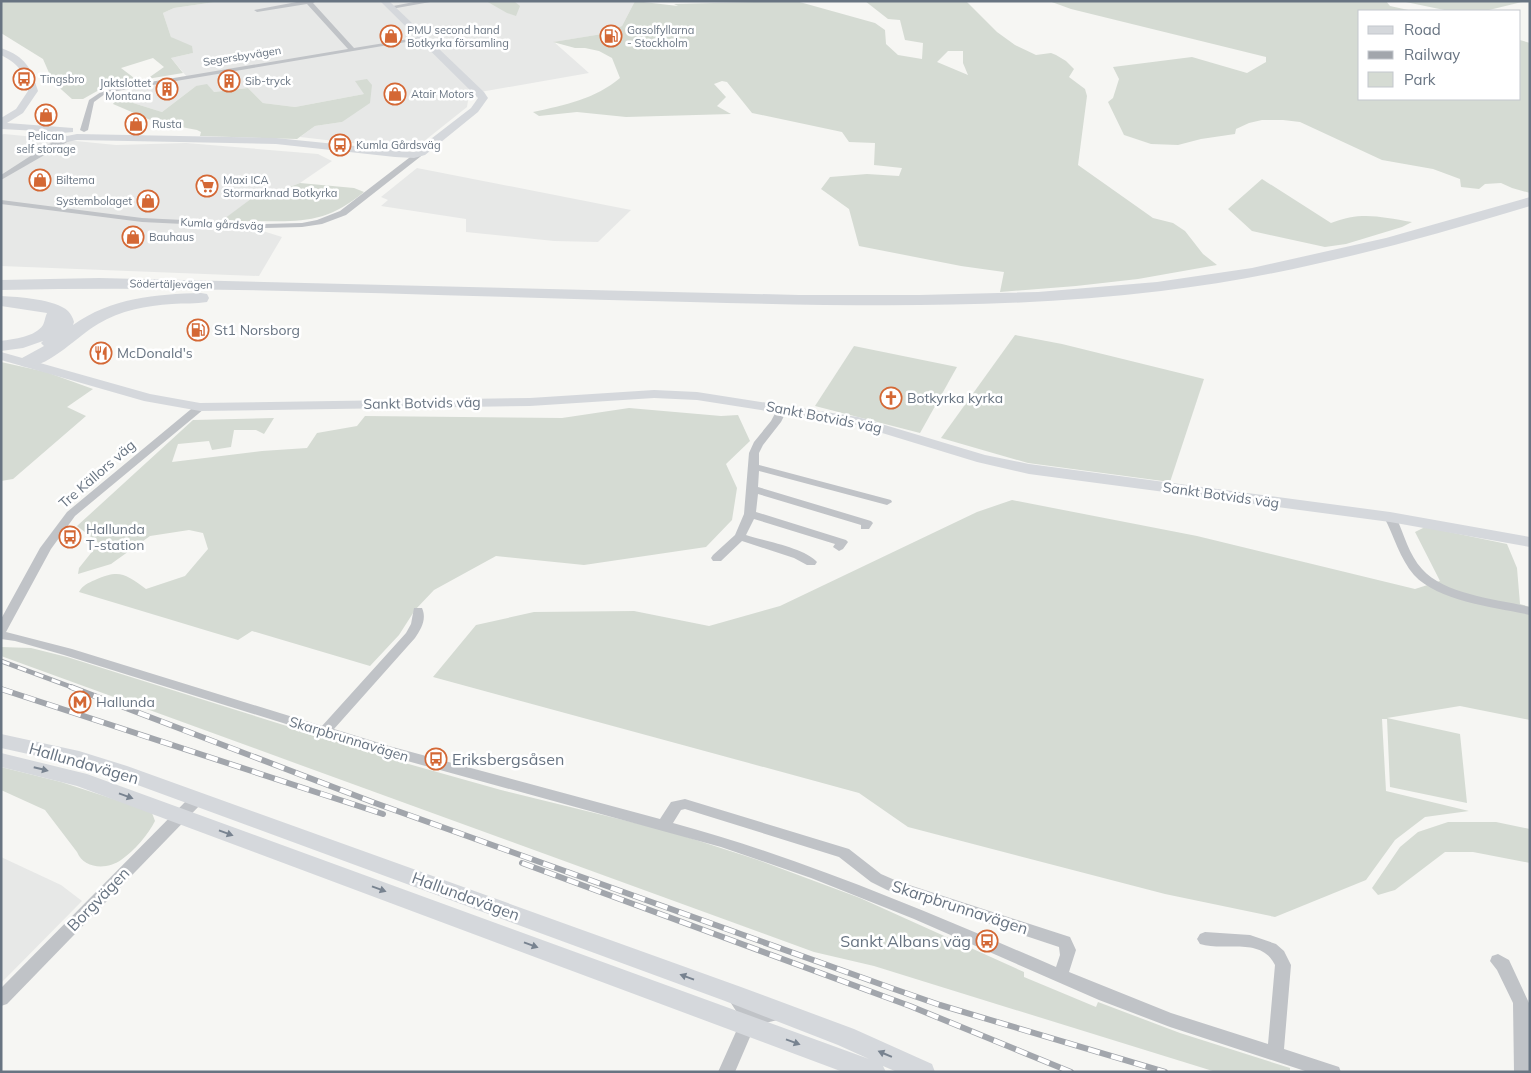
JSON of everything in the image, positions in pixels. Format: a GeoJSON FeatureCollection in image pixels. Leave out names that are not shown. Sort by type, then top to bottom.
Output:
{"type":"FeatureCollection","features":[{"type":"Feature","properties":{"kind":"highway"},"geometry":{"type":"LineString","coordinates":[[1,291],[96,289],[339,292],[888,302],[1002,299],[1160,287],[1291,266],[1382,245],[1530,202]]}},
{"type":"Feature","properties":{"kind":"highway"},"geometry":{"type":"LineString","coordinates":[[33,359],[92,320],[111,310],[130,305],[174,299],[339,292],[889,308],[1024,305],[1101,300],[1223,286],[1300,272],[1392,250],[1530,210]]}},
{"type":"Feature","properties":{"kind":"highway"},"geometry":{"type":"LineString","coordinates":[[1,277],[131,280],[181,284]]}},
{"type":"Feature","properties":{"kind":"highway","name":"Södertäljevägen"},"geometry":{"type":"LineString","coordinates":[[1,285],[181,284],[339,292]]}},
{"type":"Feature","properties":{"kind":"highway"},"geometry":{"type":"LineString","coordinates":[[1,301],[50,308],[59,311],[63,315],[66,324],[64,330],[33,359]]}},
{"type":"Feature","properties":{"kind":"highway"},"geometry":{"type":"LineString","coordinates":[[1,346],[28,340],[48,331],[55,319],[50,308]]}},
{"type":"Feature","properties":{"kind":"main road","name":"Kumla gårdsväg"},"geometry":{"type":"LineString","coordinates":[[387,4],[483,98],[475,110],[421,153]]}},
{"type":"Feature","properties":{"kind":"main road"},"geometry":{"type":"LineString","coordinates":[[1,51],[20,62],[27,70],[31,79],[30,86],[33,91],[20,110],[1,128]]}},
{"type":"Feature","properties":{"kind":"main road"},"geometry":{"type":"LineString","coordinates":[[1,114],[30,86]]}},
{"type":"Feature","properties":{"kind":"main road"},"geometry":{"type":"LineString","coordinates":[[1,128],[52,136],[70,134]]}},
{"type":"Feature","properties":{"kind":"main road"},"geometry":{"type":"LineString","coordinates":[[1,128],[123,139],[276,141],[395,154],[414,155],[421,153]]}},
{"type":"Feature","properties":{"kind":"main road","name":"Sankt Botvids väg"},"geometry":{"type":"LineString","coordinates":[[1,351],[90,372],[140,396],[200,407],[530,402],[654,394],[697,396],[858,421],[982,458],[1029,469],[1390,517],[1530,542]]}},
{"type":"Feature","properties":{"kind":"main road","name":"Sankt Botvids väg"},"geometry":{"type":"LineString","coordinates":[[1,356],[33,359]]}},
{"type":"Feature","properties":{"kind":"main road","name":"Hallundavägen"},"geometry":{"type":"LineString","coordinates":[[1,741],[79,758],[120,771],[733,994],[846,1037],[923,1072]]}},
{"type":"Feature","properties":{"kind":"main road","name":"Hallundavägen"},"geometry":{"type":"LineString","coordinates":[[1,760],[80,780],[874,1072]]}},
{"type":"Feature","properties":{"kind":"street"},"geometry":{"type":"LineString","coordinates":[[257,10],[316,1]]}},
{"type":"Feature","properties":{"kind":"street"},"geometry":{"type":"LineString","coordinates":[[387,4],[434,1]]}},
{"type":"Feature","properties":{"kind":"street"},"geometry":{"type":"LineString","coordinates":[[309,2],[352,50]]}},
{"type":"Feature","properties":{"kind":"street","name":"Segersbyvägen"},"geometry":{"type":"LineString","coordinates":[[70,134],[91,101],[109,91],[421,38]]}},
{"type":"Feature","properties":{"kind":"street"},"geometry":{"type":"LineString","coordinates":[[1,178],[70,134]]}},
{"type":"Feature","properties":{"kind":"street","name":"Kumla gårdsväg"},"geometry":{"type":"LineString","coordinates":[[1,202],[135,219],[265,226],[302,225],[332,218],[348,210],[421,153]]}},
{"type":"Feature","properties":{"kind":"street","name":"Tre Källors väg"},"geometry":{"type":"LineString","coordinates":[[1,630],[46,548],[66,520],[200,407]]}},
{"type":"Feature","properties":{"kind":"street"},"geometry":{"type":"LineString","coordinates":[[717,558],[740,537],[750,514],[755,467],[754,453],[758,444],[776,422],[783,408]]}},
{"type":"Feature","properties":{"kind":"street"},"geometry":{"type":"LineString","coordinates":[[755,467],[887,502]]}},
{"type":"Feature","properties":{"kind":"street"},"geometry":{"type":"LineString","coordinates":[[753,489],[867,523],[865,527]]}},
{"type":"Feature","properties":{"kind":"street"},"geometry":{"type":"LineString","coordinates":[[750,514],[842,542],[839,546]]}},
{"type":"Feature","properties":{"kind":"street"},"geometry":{"type":"LineString","coordinates":[[1390,517],[1400,541],[1418,572],[1428,583],[1449,593],[1530,611]]}},
{"type":"Feature","properties":{"kind":"street"},"geometry":{"type":"LineString","coordinates":[[740,537],[798,555],[811,562]]}},
{"type":"Feature","properties":{"kind":"street"},"geometry":{"type":"LineString","coordinates":[[324,732],[411,635],[417,624],[418,611]]}},
{"type":"Feature","properties":{"kind":"street","name":"Skarpbrunnavägen"},"geometry":{"type":"LineString","coordinates":[[1,636],[15,637],[324,732],[553,797],[722,842],[816,874],[1170,1020],[1333,1072]]}},
{"type":"Feature","properties":{"kind":"street","name":"Skarpbrunnavägen"},"geometry":{"type":"LineString","coordinates":[[1,642],[37,644]]}},
{"type":"Feature","properties":{"kind":"street","name":"Borgvägen"},"geometry":{"type":"LineString","coordinates":[[1,999],[197,799]]}},
{"type":"Feature","properties":{"kind":"street","name":"Skarpbrunnavägen"},"geometry":{"type":"LineString","coordinates":[[664,826],[676,806],[685,804],[844,853],[876,878],[892,886],[1066,942],[1068,956],[1060,976]]}},
{"type":"Feature","properties":{"kind":"street"},"geometry":{"type":"LineString","coordinates":[[1205,939],[1260,943],[1272,949],[1281,958],[1283,965],[1275,1054]]}},
{"type":"Feature","properties":{"kind":"street"},"geometry":{"type":"LineString","coordinates":[[1498,960],[1503,965],[1521,1003],[1522,1072]]}},
{"type":"Feature","properties":{"kind":"street"},"geometry":{"type":"LineString","coordinates":[[726,1072],[747,1026],[748,1016],[733,994]]}},
{"type":"Feature","properties":{"kind":"street"},"geometry":{"type":"LineString","coordinates":[[747,1026],[756,1018],[782,1013]]}},
{"type":"Feature","properties":{"kind":"shaded area"},"geometry":{"type":"Polygon","coordinates":[[[222,1],[635,1],[622,26],[602,34],[554,42],[589,73],[469,94],[467,107],[418,146],[396,148],[300,137],[315,126],[342,122],[364,94],[295,107],[263,103],[248,88],[214,92],[196,86],[162,112],[117,98],[142,85],[187,77],[171,58],[193,53],[171,37],[163,13],[174,8],[222,1]]]}},
{"type":"Feature","properties":{"kind":"shaded area"},"geometry":{"type":"Polygon","coordinates":[[[1,135],[116,145],[186,143],[318,154],[332,161],[300,183],[266,196],[252,198],[225,219],[282,237],[259,276],[1,266],[1,135]]]}},
{"type":"Feature","properties":{"kind":"shaded area"},"geometry":{"type":"Polygon","coordinates":[[[417,168],[631,210],[598,242],[554,241],[466,232],[466,219],[381,206],[388,200],[381,197],[417,168]]]}},
{"type":"Feature","properties":{"kind":"shaded area"},"geometry":{"type":"Polygon","coordinates":[[[1,857],[61,885],[82,901],[1,983],[1,857]]]}},
{"type":"Feature","properties":{"kind":"green space"},"geometry":{"type":"Polygon","coordinates":[[[1,1],[222,1],[174,8],[163,13],[171,37],[192,46],[193,53],[171,58],[183,73],[147,79],[164,67],[153,58],[121,68],[138,81],[99,90],[83,99],[72,99],[53,82],[43,59],[1,33],[1,1]]]}},
{"type":"Feature","properties":{"kind":"green space"},"geometry":{"type":"Polygon","coordinates":[[[486,1],[514,1],[520,6],[516,16],[486,1]]]}},
{"type":"Feature","properties":{"kind":"green space"},"geometry":{"type":"Polygon","coordinates":[[[635,1],[678,6],[674,4],[796,1],[875,23],[885,30],[886,44],[898,55],[922,59],[923,43],[905,40],[900,20],[888,19],[865,1],[966,1],[997,32],[1015,45],[1036,55],[1051,53],[1056,55],[1074,69],[1069,77],[1085,89],[1087,96],[1078,165],[1153,218],[1173,223],[1185,231],[1203,254],[1217,265],[1138,279],[1000,292],[1004,272],[961,266],[859,246],[849,209],[821,189],[830,177],[867,174],[899,176],[902,168],[874,165],[875,143],[849,142],[842,132],[752,113],[727,82],[722,81],[714,84],[726,97],[717,106],[731,114],[626,117],[577,112],[539,116],[533,112],[568,104],[590,96],[620,78],[612,58],[599,51],[575,48],[553,42],[602,34],[622,26],[635,1]],[[948,51],[937,62],[968,75],[963,63],[963,51],[948,51]]]}},
{"type":"Feature","properties":{"kind":"green space"},"geometry":{"type":"Polygon","coordinates":[[[1049,1],[1386,1],[1390,6],[1408,10],[1358,10],[1358,100],[1521,100],[1521,40],[1530,43],[1530,193],[1501,183],[1485,184],[1479,189],[1461,187],[1460,179],[1433,169],[1382,160],[1300,122],[1262,120],[1236,129],[1235,134],[1201,139],[1178,145],[1151,144],[1124,135],[1108,102],[1113,98],[1119,79],[1113,67],[1192,57],[1247,73],[1266,62],[1266,57],[1071,9],[1049,1]]]}},
{"type":"Feature","properties":{"kind":"green space"},"geometry":{"type":"Polygon","coordinates":[[[1401,1],[1526,1],[1489,10],[1444,10],[1401,1]]]}},
{"type":"Feature","properties":{"kind":"green space"},"geometry":{"type":"Polygon","coordinates":[[[367,79],[372,85],[370,103],[342,122],[315,126],[297,139],[200,136],[201,132],[197,130],[155,122],[113,104],[117,98],[162,112],[196,86],[207,84],[214,92],[248,88],[263,103],[295,107],[364,94],[355,81],[367,79]]]}},
{"type":"Feature","properties":{"kind":"green space"},"geometry":{"type":"Polygon","coordinates":[[[1262,179],[1331,223],[1362,216],[1412,222],[1402,227],[1346,244],[1325,247],[1252,231],[1228,209],[1262,179]]]}},
{"type":"Feature","properties":{"kind":"green space"},"geometry":{"type":"Polygon","coordinates":[[[300,183],[354,188],[364,192],[339,209],[327,215],[314,218],[289,221],[237,221],[224,219],[252,198],[266,196],[300,183]]]}},
{"type":"Feature","properties":{"kind":"green space"},"geometry":{"type":"Polygon","coordinates":[[[1015,335],[1062,344],[1204,379],[1170,482],[1028,463],[941,438],[1015,335]]]}},
{"type":"Feature","properties":{"kind":"green space"},"geometry":{"type":"Polygon","coordinates":[[[854,346],[957,367],[920,433],[815,406],[854,346]]]}},
{"type":"Feature","properties":{"kind":"green space"},"geometry":{"type":"Polygon","coordinates":[[[1,362],[46,372],[93,389],[67,407],[86,416],[13,479],[1,481],[1,362]]]}},
{"type":"Feature","properties":{"kind":"green space"},"geometry":{"type":"Polygon","coordinates":[[[629,408],[721,416],[738,415],[750,441],[726,464],[737,488],[732,520],[706,547],[584,565],[496,556],[434,590],[415,610],[399,635],[370,666],[252,631],[238,640],[79,592],[88,583],[117,574],[133,580],[146,589],[185,576],[208,549],[203,533],[189,530],[150,536],[111,564],[78,574],[79,568],[99,543],[77,526],[193,420],[274,418],[264,434],[256,430],[234,430],[231,447],[212,450],[209,441],[178,444],[172,462],[262,451],[307,448],[317,433],[357,426],[365,416],[562,418],[629,408]]]}},
{"type":"Feature","properties":{"kind":"green space"},"geometry":{"type":"Polygon","coordinates":[[[1012,500],[1197,536],[1415,589],[1440,581],[1415,532],[1425,527],[1507,544],[1517,568],[1520,604],[1530,607],[1530,720],[1460,706],[1387,718],[1460,734],[1467,803],[1390,787],[1387,719],[1382,719],[1386,791],[1469,811],[1425,817],[1395,840],[1366,880],[1275,917],[1165,894],[908,827],[859,793],[433,677],[476,625],[534,612],[634,611],[709,626],[780,606],[977,512],[1012,500]]]}},
{"type":"Feature","properties":{"kind":"green space"},"geometry":{"type":"Polygon","coordinates":[[[1,647],[31,648],[67,657],[405,763],[501,790],[668,831],[755,859],[860,898],[1024,972],[1024,977],[1096,1007],[1098,1002],[1180,1033],[1290,1068],[1290,1072],[1216,1072],[874,966],[814,952],[1,656],[1,647]]]}},
{"type":"Feature","properties":{"kind":"green space"},"geometry":{"type":"Polygon","coordinates":[[[1,767],[61,782],[144,809],[152,813],[155,821],[141,842],[121,860],[103,866],[90,865],[80,858],[45,810],[1,790],[1,767]]]}},
{"type":"Feature","properties":{"kind":"green space"},"geometry":{"type":"Polygon","coordinates":[[[1448,822],[1496,822],[1530,829],[1530,863],[1473,852],[1445,852],[1395,890],[1378,895],[1372,888],[1400,847],[1418,832],[1448,822]]]}},
{"type":"Feature","properties":{"kind":"railway"},"geometry":{"type":"LineString","coordinates":[[1,661],[74,688]]}},
{"type":"Feature","properties":{"kind":"railway"},"geometry":{"type":"LineString","coordinates":[[71,687],[375,803],[894,989],[940,1005],[1165,1072]]}},
{"type":"Feature","properties":{"kind":"railway"},"geometry":{"type":"LineString","coordinates":[[1,689],[383,814]]}},
{"type":"Feature","properties":{"kind":"railway"},"geometry":{"type":"LineString","coordinates":[[522,863],[910,1006],[1071,1072]]}},
{"type":"Feature","properties":{"kind":"place","name":"PMU second hand Botkyrka församling"},"geometry":{"type":"Point","coordinates":[391,36]}},
{"type":"Feature","properties":{"kind":"place","name":"Gasolfyllarna - Stockholm"},"geometry":{"type":"Point","coordinates":[611,36]}},
{"type":"Feature","properties":{"kind":"place","name":"Tingsbro"},"geometry":{"type":"Point","coordinates":[24,79]}},
{"type":"Feature","properties":{"kind":"place","name":"Sib-tryck"},"geometry":{"type":"Point","coordinates":[229,81]}},
{"type":"Feature","properties":{"kind":"place","name":"Jaktslottet Montana"},"geometry":{"type":"Point","coordinates":[167,89]}},
{"type":"Feature","properties":{"kind":"place","name":"Atair Motors"},"geometry":{"type":"Point","coordinates":[395,94]}},
{"type":"Feature","properties":{"kind":"place","name":"Pelican self storage"},"geometry":{"type":"Point","coordinates":[46,115]}},
{"type":"Feature","properties":{"kind":"place","name":"Rusta"},"geometry":{"type":"Point","coordinates":[136,124]}},
{"type":"Feature","properties":{"kind":"place","name":"Kumla Gårdsväg"},"geometry":{"type":"Point","coordinates":[340,145]}},
{"type":"Feature","properties":{"kind":"place","name":"Biltema"},"geometry":{"type":"Point","coordinates":[40,180]}},
{"type":"Feature","properties":{"kind":"place","name":"Maxi ICA Stormarknad Botkyrka"},"geometry":{"type":"Point","coordinates":[207,186]}},
{"type":"Feature","properties":{"kind":"place","name":"Systembolaget"},"geometry":{"type":"Point","coordinates":[148,201]}},
{"type":"Feature","properties":{"kind":"place","name":"Bauhaus"},"geometry":{"type":"Point","coordinates":[133,237]}},
{"type":"Feature","properties":{"kind":"place","name":"St1 Norsborg"},"geometry":{"type":"Point","coordinates":[198,330]}},
{"type":"Feature","properties":{"kind":"place","name":"McDonald's"},"geometry":{"type":"Point","coordinates":[101,353]}},
{"type":"Feature","properties":{"kind":"place","name":"Botkyrka kyrka"},"geometry":{"type":"Point","coordinates":[891,398]}},
{"type":"Feature","properties":{"kind":"place","name":"Hallunda T-station"},"geometry":{"type":"Point","coordinates":[70,537]}},
{"type":"Feature","properties":{"kind":"place","name":"Hallunda"},"geometry":{"type":"Point","coordinates":[80,702]}},
{"type":"Feature","properties":{"kind":"place","name":"Eriksbergsåsen"},"geometry":{"type":"Point","coordinates":[436,759]}},
{"type":"Feature","properties":{"kind":"place","name":"Sankt Albans väg"},"geometry":{"type":"Point","coordinates":[987,941]}}]}
